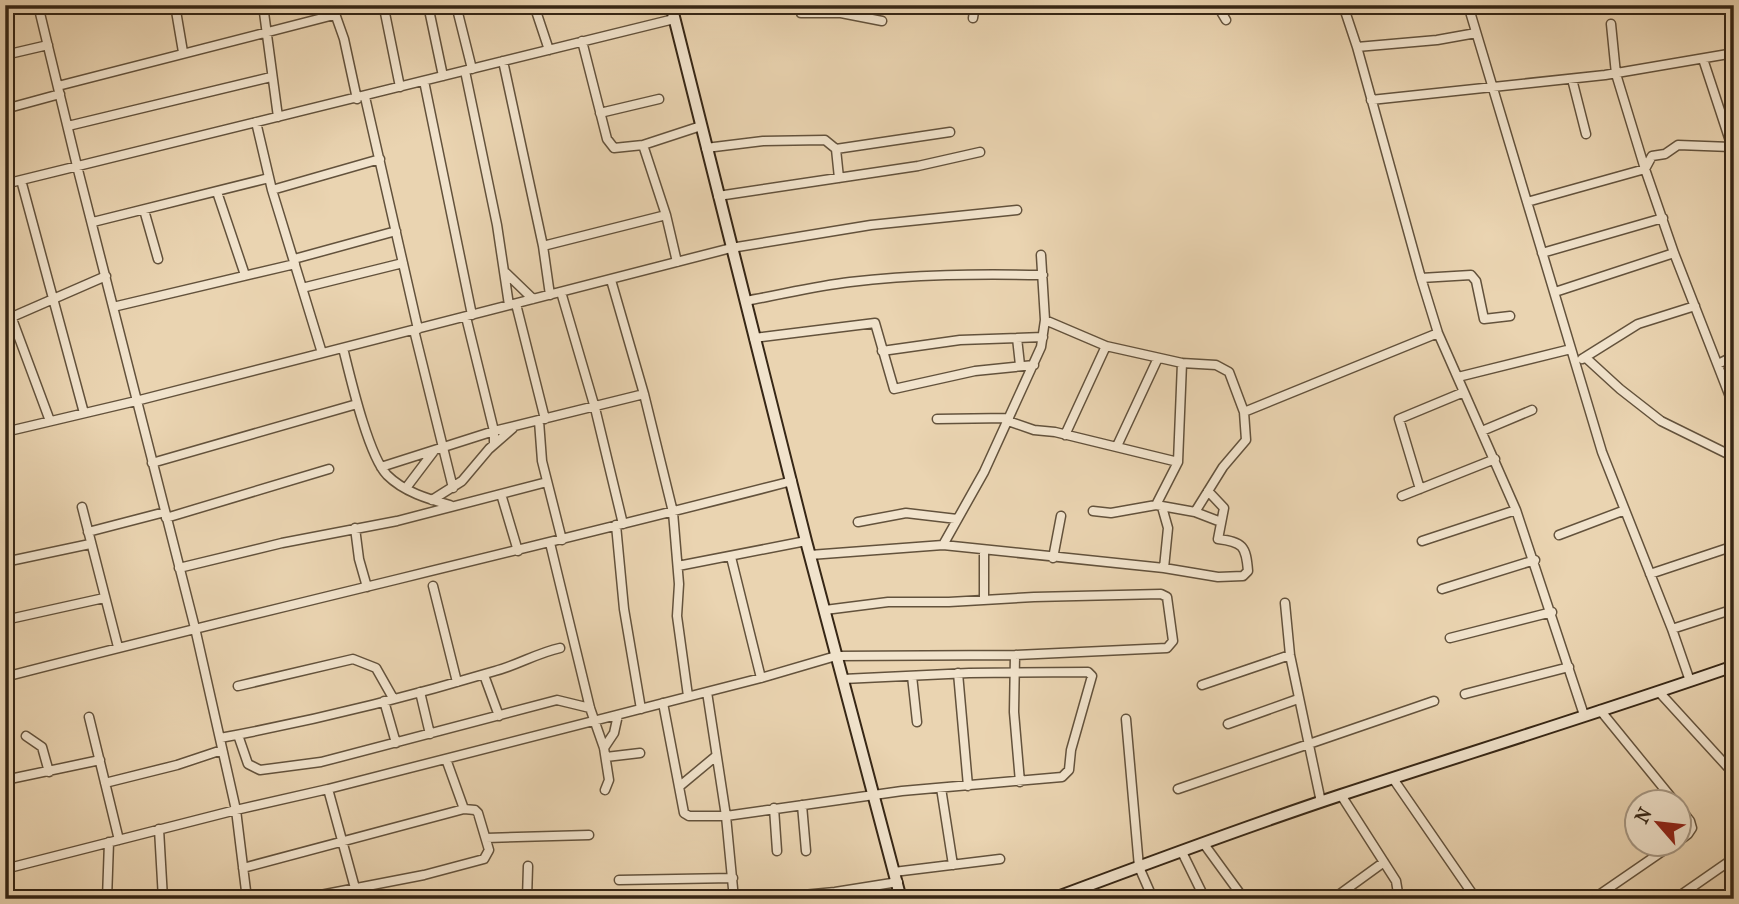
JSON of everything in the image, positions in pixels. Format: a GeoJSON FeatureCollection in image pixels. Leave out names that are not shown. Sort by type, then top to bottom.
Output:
{"type":"FeatureCollection","features":[{"type":"Feature","properties":{"kind":"street"},"geometry":{"type":"LineString","coordinates":[[38,5],[195,628],[236,810],[247,899]]}},
{"type":"Feature","properties":{"kind":"street"},"geometry":{"type":"LineString","coordinates":[[174,5],[183,52]]}},
{"type":"Feature","properties":{"kind":"street"},"geometry":{"type":"LineString","coordinates":[[262,5],[278,117]]}},
{"type":"Feature","properties":{"kind":"street"},"geometry":{"type":"LineString","coordinates":[[332,5],[380,159],[403,263],[438,449],[453,488]]}},
{"type":"Feature","properties":{"kind":"street"},"geometry":{"type":"LineString","coordinates":[[428,5],[443,76]]}},
{"type":"Feature","properties":{"kind":"street"},"geometry":{"type":"LineString","coordinates":[[456,5],[506,273],[542,420],[540,443],[562,540]]}},
{"type":"Feature","properties":{"kind":"street"},"geometry":{"type":"LineString","coordinates":[[534,5],[549,50]]}},
{"type":"Feature","properties":{"kind":"street"},"geometry":{"type":"LineString","coordinates":[[5,184],[549,50],[687,5]]}},
{"type":"Feature","properties":{"kind":"street"},"geometry":{"type":"LineString","coordinates":[[800,5],[801,13],[841,13],[882,21]]}},
{"type":"Feature","properties":{"kind":"street"},"geometry":{"type":"LineString","coordinates":[[973,18],[975,5]]}},
{"type":"Feature","properties":{"kind":"street"},"geometry":{"type":"LineString","coordinates":[[1217,5],[1226,20]]}},
{"type":"Feature","properties":{"kind":"street"},"geometry":{"type":"LineString","coordinates":[[1343,5],[1438,332],[1516,510],[1535,560],[1584,715]]}},
{"type":"Feature","properties":{"kind":"street"},"geometry":{"type":"LineString","coordinates":[[1468,5],[1602,452],[1690,681]]}},
{"type":"Feature","properties":{"kind":"street"},"geometry":{"type":"LineString","coordinates":[[672,12],[806,541],[901,899]]}},
{"type":"Feature","properties":{"kind":"street"},"geometry":{"type":"LineString","coordinates":[[385,13],[400,87]]}},
{"type":"Feature","properties":{"kind":"street"},"geometry":{"type":"LineString","coordinates":[[5,109],[183,52],[334,15]]}},
{"type":"Feature","properties":{"kind":"street"},"geometry":{"type":"LineString","coordinates":[[1611,23],[1616,74],[1645,169],[1674,253],[1734,407]]}},
{"type":"Feature","properties":{"kind":"street"},"geometry":{"type":"LineString","coordinates":[[1357,47],[1437,40],[1476,33]]}},
{"type":"Feature","properties":{"kind":"street"},"geometry":{"type":"LineString","coordinates":[[582,41],[611,146],[618,148],[643,145],[701,126]]}},
{"type":"Feature","properties":{"kind":"street"},"geometry":{"type":"LineString","coordinates":[[5,55],[48,45]]}},
{"type":"Feature","properties":{"kind":"street"},"geometry":{"type":"LineString","coordinates":[[1371,100],[1616,74],[1734,53]]}},
{"type":"Feature","properties":{"kind":"street"},"geometry":{"type":"LineString","coordinates":[[1527,202],[1645,169],[1652,156],[1665,154],[1675,145],[1716,145],[1731,142],[1703,59]]}},
{"type":"Feature","properties":{"kind":"street"},"geometry":{"type":"LineString","coordinates":[[503,61],[543,246],[550,295]]}},
{"type":"Feature","properties":{"kind":"street"},"geometry":{"type":"LineString","coordinates":[[68,126],[271,77]]}},
{"type":"Feature","properties":{"kind":"street"},"geometry":{"type":"LineString","coordinates":[[1572,79],[1586,134]]}},
{"type":"Feature","properties":{"kind":"street"},"geometry":{"type":"LineString","coordinates":[[424,81],[494,431],[494,444]]}},
{"type":"Feature","properties":{"kind":"street"},"geometry":{"type":"LineString","coordinates":[[600,113],[659,99]]}},
{"type":"Feature","properties":{"kind":"street"},"geometry":{"type":"LineString","coordinates":[[256,122],[272,190],[322,353]]}},
{"type":"Feature","properties":{"kind":"street"},"geometry":{"type":"LineString","coordinates":[[836,149],[950,132]]}},
{"type":"Feature","properties":{"kind":"street"},"geometry":{"type":"LineString","coordinates":[[706,148],[763,141],[822,139],[836,149],[839,178]]}},
{"type":"Feature","properties":{"kind":"street"},"geometry":{"type":"LineString","coordinates":[[643,145],[666,215],[677,262]]}},
{"type":"Feature","properties":{"kind":"street"},"geometry":{"type":"LineString","coordinates":[[718,196],[918,166],[980,152]]}},
{"type":"Feature","properties":{"kind":"street"},"geometry":{"type":"LineString","coordinates":[[272,190],[380,159]]}},
{"type":"Feature","properties":{"kind":"street"},"geometry":{"type":"LineString","coordinates":[[93,222],[269,178]]}},
{"type":"Feature","properties":{"kind":"street"},"geometry":{"type":"LineString","coordinates":[[21,180],[84,413]]}},
{"type":"Feature","properties":{"kind":"street"},"geometry":{"type":"LineString","coordinates":[[218,192],[245,275]]}},
{"type":"Feature","properties":{"kind":"street"},"geometry":{"type":"LineString","coordinates":[[144,210],[158,259]]}},
{"type":"Feature","properties":{"kind":"street"},"geometry":{"type":"LineString","coordinates":[[5,432],[136,401],[731,248],[872,225],[1017,210]]}},
{"type":"Feature","properties":{"kind":"street"},"geometry":{"type":"LineString","coordinates":[[543,246],[666,215]]}},
{"type":"Feature","properties":{"kind":"street"},"geometry":{"type":"LineString","coordinates":[[1542,253],[1663,218]]}},
{"type":"Feature","properties":{"kind":"street"},"geometry":{"type":"LineString","coordinates":[[113,307],[245,275],[396,230]]}},
{"type":"Feature","properties":{"kind":"street"},"geometry":{"type":"LineString","coordinates":[[1555,292],[1674,253]]}},
{"type":"Feature","properties":{"kind":"street"},"geometry":{"type":"LineString","coordinates":[[943,545],[1034,365],[1045,320],[1041,255]]}},
{"type":"Feature","properties":{"kind":"street"},"geometry":{"type":"LineString","coordinates":[[302,288],[403,263]]}},
{"type":"Feature","properties":{"kind":"street"},"geometry":{"type":"LineString","coordinates":[[506,273],[533,299]]}},
{"type":"Feature","properties":{"kind":"street"},"geometry":{"type":"LineString","coordinates":[[745,301],[847,282],[890,278],[986,274],[1043,275]]}},
{"type":"Feature","properties":{"kind":"street"},"geometry":{"type":"LineString","coordinates":[[1421,278],[1471,275],[1476,281],[1484,319],[1510,316]]}},
{"type":"Feature","properties":{"kind":"street"},"geometry":{"type":"LineString","coordinates":[[9,318],[106,276]]}},
{"type":"Feature","properties":{"kind":"street"},"geometry":{"type":"LineString","coordinates":[[611,279],[644,394],[673,512],[678,566],[677,616],[688,696]]}},
{"type":"Feature","properties":{"kind":"street"},"geometry":{"type":"LineString","coordinates":[[561,292],[594,408],[620,525],[624,609],[641,709]]}},
{"type":"Feature","properties":{"kind":"street"},"geometry":{"type":"LineString","coordinates":[[5,300],[9,318],[50,421]]}},
{"type":"Feature","properties":{"kind":"street"},"geometry":{"type":"LineString","coordinates":[[1576,361],[1638,324],[1695,306]]}},
{"type":"Feature","properties":{"kind":"street"},"geometry":{"type":"LineString","coordinates":[[1045,320],[1106,346],[1182,363],[1216,365],[1226,369],[1244,412],[1246,440],[1223,467],[1195,512]]}},
{"type":"Feature","properties":{"kind":"street"},"geometry":{"type":"LineString","coordinates":[[754,338],[874,323],[894,390],[975,372],[1034,365]]}},
{"type":"Feature","properties":{"kind":"street"},"geometry":{"type":"LineString","coordinates":[[1244,412],[1438,332]]}},
{"type":"Feature","properties":{"kind":"street"},"geometry":{"type":"LineString","coordinates":[[882,351],[960,340],[1043,337]]}},
{"type":"Feature","properties":{"kind":"street"},"geometry":{"type":"LineString","coordinates":[[1017,338],[1020,365]]}},
{"type":"Feature","properties":{"kind":"street"},"geometry":{"type":"LineString","coordinates":[[1065,435],[1106,346]]}},
{"type":"Feature","properties":{"kind":"street"},"geometry":{"type":"LineString","coordinates":[[343,348],[357,404],[381,467],[406,488],[453,506]]}},
{"type":"Feature","properties":{"kind":"street"},"geometry":{"type":"LineString","coordinates":[[1458,377],[1572,349]]}},
{"type":"Feature","properties":{"kind":"street"},"geometry":{"type":"LineString","coordinates":[[1718,364],[1734,356]]}},
{"type":"Feature","properties":{"kind":"street"},"geometry":{"type":"LineString","coordinates":[[1585,357],[1661,421],[1734,457]]}},
{"type":"Feature","properties":{"kind":"street"},"geometry":{"type":"LineString","coordinates":[[1116,446],[1158,358]]}},
{"type":"Feature","properties":{"kind":"street"},"geometry":{"type":"LineString","coordinates":[[1164,568],[1168,528],[1159,506],[1178,462],[1182,363]]}},
{"type":"Feature","properties":{"kind":"street"},"geometry":{"type":"LineString","coordinates":[[1420,489],[1399,419],[1464,392]]}},
{"type":"Feature","properties":{"kind":"street"},"geometry":{"type":"LineString","coordinates":[[381,467],[494,431],[644,394]]}},
{"type":"Feature","properties":{"kind":"street"},"geometry":{"type":"LineString","coordinates":[[152,463],[357,404]]}},
{"type":"Feature","properties":{"kind":"street"},"geometry":{"type":"LineString","coordinates":[[1482,431],[1532,410]]}},
{"type":"Feature","properties":{"kind":"street"},"geometry":{"type":"LineString","coordinates":[[937,419],[1008,419],[1034,430],[1116,446],[1178,462]]}},
{"type":"Feature","properties":{"kind":"street"},"geometry":{"type":"LineString","coordinates":[[432,500],[453,488],[494,444],[515,426]]}},
{"type":"Feature","properties":{"kind":"street"},"geometry":{"type":"LineString","coordinates":[[406,488],[438,449]]}},
{"type":"Feature","properties":{"kind":"street"},"geometry":{"type":"LineString","coordinates":[[1402,496],[1494,458]]}},
{"type":"Feature","properties":{"kind":"street"},"geometry":{"type":"LineString","coordinates":[[88,532],[165,515],[330,469]]}},
{"type":"Feature","properties":{"kind":"street"},"geometry":{"type":"LineString","coordinates":[[5,677],[195,628],[550,544],[792,481]]}},
{"type":"Feature","properties":{"kind":"street"},"geometry":{"type":"LineString","coordinates":[[179,568],[355,528],[397,522],[547,482]]}},
{"type":"Feature","properties":{"kind":"street"},"geometry":{"type":"LineString","coordinates":[[810,555],[943,545],[1164,568],[1218,577],[1234,578],[1246,574],[1248,568],[1244,549],[1236,542],[1218,539],[1223,506],[1208,491]]}},
{"type":"Feature","properties":{"kind":"street"},"geometry":{"type":"LineString","coordinates":[[501,494],[518,551]]}},
{"type":"Feature","properties":{"kind":"street"},"geometry":{"type":"LineString","coordinates":[[1093,510],[1111,513],[1159,506],[1195,512],[1222,522]]}},
{"type":"Feature","properties":{"kind":"street"},"geometry":{"type":"LineString","coordinates":[[82,508],[118,647]]}},
{"type":"Feature","properties":{"kind":"street"},"geometry":{"type":"LineString","coordinates":[[1422,541],[1516,510]]}},
{"type":"Feature","properties":{"kind":"street"},"geometry":{"type":"LineString","coordinates":[[1559,535],[1625,510]]}},
{"type":"Feature","properties":{"kind":"street"},"geometry":{"type":"LineString","coordinates":[[858,522],[906,513],[957,519]]}},
{"type":"Feature","properties":{"kind":"street"},"geometry":{"type":"LineString","coordinates":[[1053,558],[1061,516]]}},
{"type":"Feature","properties":{"kind":"street"},"geometry":{"type":"LineString","coordinates":[[355,528],[359,559],[367,587]]}},
{"type":"Feature","properties":{"kind":"street"},"geometry":{"type":"LineString","coordinates":[[678,566],[806,541]]}},
{"type":"Feature","properties":{"kind":"street"},"geometry":{"type":"LineString","coordinates":[[5,562],[90,544]]}},
{"type":"Feature","properties":{"kind":"street"},"geometry":{"type":"LineString","coordinates":[[550,544],[590,708],[605,752],[609,780],[605,790]]}},
{"type":"Feature","properties":{"kind":"street"},"geometry":{"type":"LineString","coordinates":[[1650,574],[1734,546]]}},
{"type":"Feature","properties":{"kind":"street"},"geometry":{"type":"LineString","coordinates":[[984,550],[984,600]]}},
{"type":"Feature","properties":{"kind":"street"},"geometry":{"type":"LineString","coordinates":[[731,557],[761,678]]}},
{"type":"Feature","properties":{"kind":"street"},"geometry":{"type":"LineString","coordinates":[[1442,589],[1535,560]]}},
{"type":"Feature","properties":{"kind":"street"},"geometry":{"type":"LineString","coordinates":[[433,586],[457,682]]}},
{"type":"Feature","properties":{"kind":"street"},"geometry":{"type":"LineString","coordinates":[[5,869],[618,715],[836,656],[1015,655],[1169,647],[1173,641],[1167,597],[1161,594],[888,602],[825,610]]}},
{"type":"Feature","properties":{"kind":"street"},"geometry":{"type":"LineString","coordinates":[[5,620],[104,598]]}},
{"type":"Feature","properties":{"kind":"street"},"geometry":{"type":"LineString","coordinates":[[1285,603],[1290,656],[1321,802]]}},
{"type":"Feature","properties":{"kind":"street"},"geometry":{"type":"LineString","coordinates":[[1672,629],[1734,609]]}},
{"type":"Feature","properties":{"kind":"street"},"geometry":{"type":"LineString","coordinates":[[1450,638],[1552,612]]}},
{"type":"Feature","properties":{"kind":"street"},"geometry":{"type":"LineString","coordinates":[[220,738],[420,692],[560,648]]}},
{"type":"Feature","properties":{"kind":"street"},"geometry":{"type":"LineString","coordinates":[[1015,655],[1014,712],[1020,782]]}},
{"type":"Feature","properties":{"kind":"street"},"geometry":{"type":"LineString","coordinates":[[966,656],[969,673]]}},
{"type":"Feature","properties":{"kind":"street"},"geometry":{"type":"LineString","coordinates":[[1202,685],[1290,656]]}},
{"type":"Feature","properties":{"kind":"street"},"geometry":{"type":"LineString","coordinates":[[238,686],[353,659],[376,668],[393,698]]}},
{"type":"Feature","properties":{"kind":"street"},"geometry":{"type":"LineString","coordinates":[[1057,898],[1341,795],[1394,780],[1584,715],[1660,693],[1734,666]]}},
{"type":"Feature","properties":{"kind":"street"},"geometry":{"type":"LineString","coordinates":[[1465,694],[1569,667]]}},
{"type":"Feature","properties":{"kind":"street"},"geometry":{"type":"LineString","coordinates":[[663,703],[684,813],[726,816],[875,794],[1060,778],[1067,773],[1092,675],[1088,672],[1014,672],[844,679]]}},
{"type":"Feature","properties":{"kind":"street"},"geometry":{"type":"LineString","coordinates":[[958,673],[968,786]]}},
{"type":"Feature","properties":{"kind":"street"},"geometry":{"type":"LineString","coordinates":[[484,674],[499,716]]}},
{"type":"Feature","properties":{"kind":"street"},"geometry":{"type":"LineString","coordinates":[[912,676],[917,722]]}},
{"type":"Feature","properties":{"kind":"street"},"geometry":{"type":"LineString","coordinates":[[420,692],[430,734]]}},
{"type":"Feature","properties":{"kind":"street"},"geometry":{"type":"LineString","coordinates":[[707,692],[726,816],[734,899]]}},
{"type":"Feature","properties":{"kind":"street"},"geometry":{"type":"LineString","coordinates":[[1660,693],[1734,774]]}},
{"type":"Feature","properties":{"kind":"street"},"geometry":{"type":"LineString","coordinates":[[238,735],[245,760],[252,768],[260,770],[321,762],[557,699],[590,708]]}},
{"type":"Feature","properties":{"kind":"street"},"geometry":{"type":"LineString","coordinates":[[1228,724],[1298,699]]}},
{"type":"Feature","properties":{"kind":"street"},"geometry":{"type":"LineString","coordinates":[[384,701],[396,743]]}},
{"type":"Feature","properties":{"kind":"street"},"geometry":{"type":"LineString","coordinates":[[1178,789],[1434,701]]}},
{"type":"Feature","properties":{"kind":"street"},"geometry":{"type":"LineString","coordinates":[[1600,710],[1663,788]]}},
{"type":"Feature","properties":{"kind":"street"},"geometry":{"type":"LineString","coordinates":[[605,752],[614,733],[618,715]]}},
{"type":"Feature","properties":{"kind":"street"},"geometry":{"type":"LineString","coordinates":[[89,717],[119,840]]}},
{"type":"Feature","properties":{"kind":"street"},"geometry":{"type":"LineString","coordinates":[[1126,719],[1139,867],[1153,899]]}},
{"type":"Feature","properties":{"kind":"street"},"geometry":{"type":"LineString","coordinates":[[26,736],[42,747],[49,772]]}},
{"type":"Feature","properties":{"kind":"street"},"geometry":{"type":"LineString","coordinates":[[105,783],[177,765],[222,750]]}},
{"type":"Feature","properties":{"kind":"street"},"geometry":{"type":"LineString","coordinates":[[605,752],[640,752]]}},
{"type":"Feature","properties":{"kind":"street"},"geometry":{"type":"LineString","coordinates":[[680,786],[716,755]]}},
{"type":"Feature","properties":{"kind":"street"},"geometry":{"type":"LineString","coordinates":[[446,759],[464,810]]}},
{"type":"Feature","properties":{"kind":"street"},"geometry":{"type":"LineString","coordinates":[[5,780],[100,761]]}},
{"type":"Feature","properties":{"kind":"street"},"geometry":{"type":"LineString","coordinates":[[676,766],[695,773]]}},
{"type":"Feature","properties":{"kind":"street"},"geometry":{"type":"LineString","coordinates":[[1394,780],[1476,899]]}},
{"type":"Feature","properties":{"kind":"street"},"geometry":{"type":"LineString","coordinates":[[941,788],[953,865]]}},
{"type":"Feature","properties":{"kind":"street"},"geometry":{"type":"LineString","coordinates":[[328,789],[358,899]]}},
{"type":"Feature","properties":{"kind":"street"},"geometry":{"type":"LineString","coordinates":[[1341,795],[1398,887],[1399,899]]}},
{"type":"Feature","properties":{"kind":"street"},"geometry":{"type":"LineString","coordinates":[[802,805],[806,851]]}},
{"type":"Feature","properties":{"kind":"street"},"geometry":{"type":"LineString","coordinates":[[774,808],[777,851]]}},
{"type":"Feature","properties":{"kind":"street"},"geometry":{"type":"LineString","coordinates":[[243,868],[464,810],[476,811],[489,853],[481,861],[300,899]]}},
{"type":"Feature","properties":{"kind":"street"},"geometry":{"type":"LineString","coordinates":[[159,829],[163,899]]}},
{"type":"Feature","properties":{"kind":"street"},"geometry":{"type":"LineString","coordinates":[[486,838],[589,835]]}},
{"type":"Feature","properties":{"kind":"street"},"geometry":{"type":"LineString","coordinates":[[107,899],[109,842]]}},
{"type":"Feature","properties":{"kind":"street"},"geometry":{"type":"LineString","coordinates":[[1204,844],[1244,899]]}},
{"type":"Feature","properties":{"kind":"street"},"geometry":{"type":"LineString","coordinates":[[1182,852],[1205,899]]}},
{"type":"Feature","properties":{"kind":"street"},"geometry":{"type":"LineString","coordinates":[[1593,899],[1654,858]]}},
{"type":"Feature","properties":{"kind":"street"},"geometry":{"type":"LineString","coordinates":[[1675,899],[1734,858]]}},
{"type":"Feature","properties":{"kind":"street"},"geometry":{"type":"LineString","coordinates":[[760,899],[835,896],[896,877],[953,865],[1000,859]]}},
{"type":"Feature","properties":{"kind":"street"},"geometry":{"type":"LineString","coordinates":[[1333,899],[1384,862]]}},
{"type":"Feature","properties":{"kind":"street"},"geometry":{"type":"LineString","coordinates":[[527,899],[528,866]]}},
{"type":"Feature","properties":{"kind":"street"},"geometry":{"type":"LineString","coordinates":[[619,880],[733,878]]}}]}
